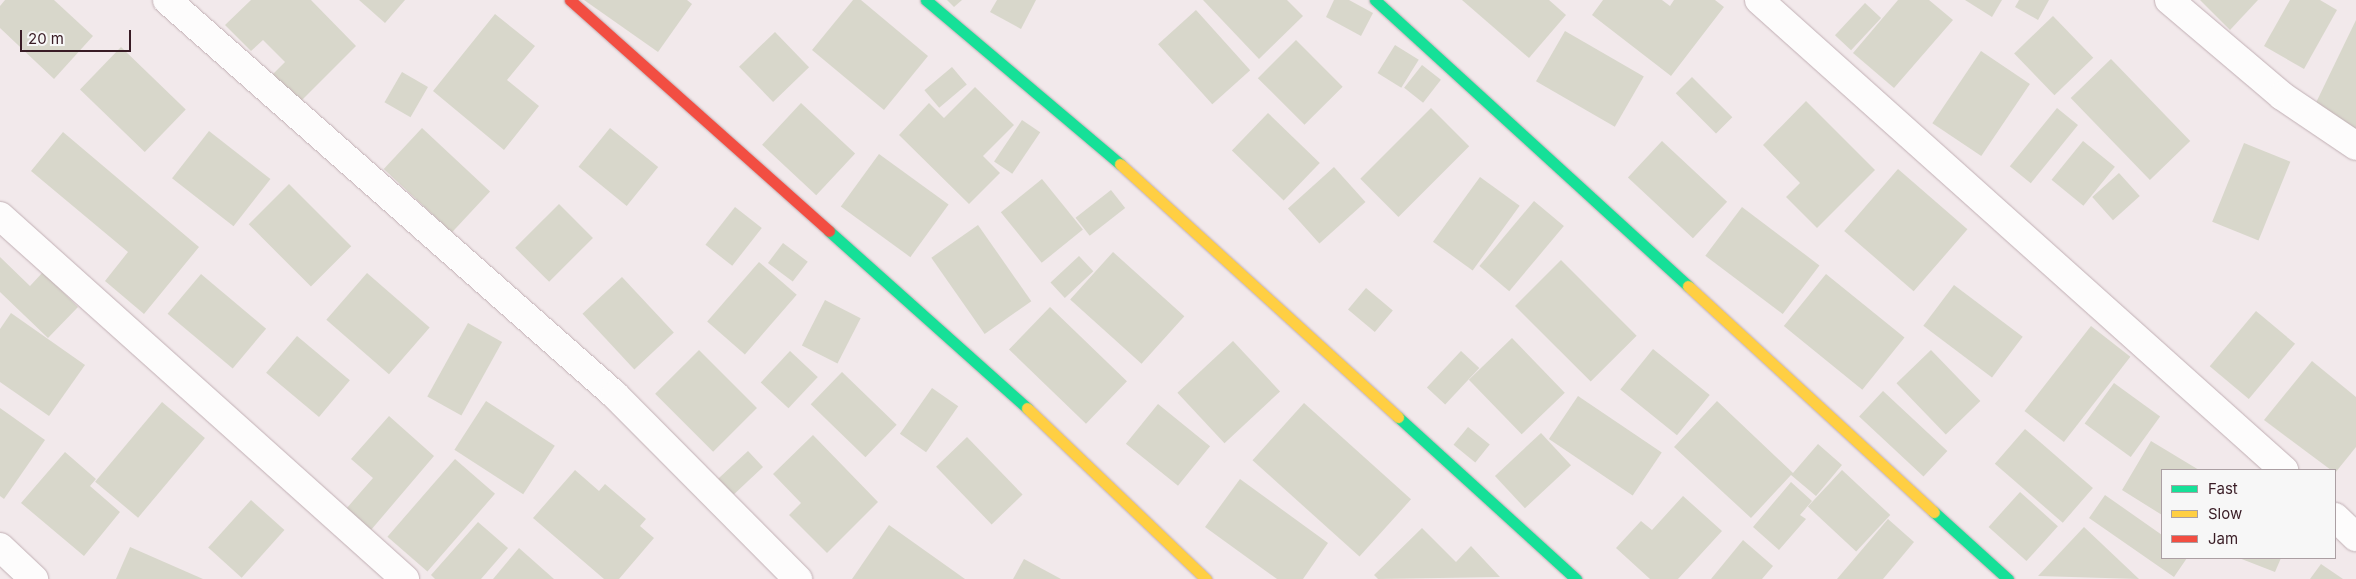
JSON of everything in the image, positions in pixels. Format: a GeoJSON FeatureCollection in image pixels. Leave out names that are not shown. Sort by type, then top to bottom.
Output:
{"type":"FeatureCollection","features":[{"type":"Feature","properties":{"kind":"street"},"geometry":{"type":"LineString","coordinates":[[167,0],[615,395],[798,579]]}},
{"type":"Feature","properties":{"kind":"street"},"geometry":{"type":"LineString","coordinates":[[570,0],[1055,433],[1206,579]]}},
{"type":"Feature","properties":{"kind":"street"},"geometry":{"type":"LineString","coordinates":[[926,0],[1091,138],[1576,579]]}},
{"type":"Feature","properties":{"kind":"street"},"geometry":{"type":"LineString","coordinates":[[1375,0],[2008,579]]}},
{"type":"Feature","properties":{"kind":"street"},"geometry":{"type":"LineString","coordinates":[[1759,0],[2283,469]]}},
{"type":"Feature","properties":{"kind":"street"},"geometry":{"type":"LineString","coordinates":[[2169,0],[2282,96],[2356,146]]}},
{"type":"Feature","properties":{"kind":"street"},"geometry":{"type":"LineString","coordinates":[[0,216],[405,579]]}},
{"type":"Feature","properties":{"kind":"street"},"geometry":{"type":"LineString","coordinates":[[2336,518],[2356,537]]}},
{"type":"Feature","properties":{"kind":"street"},"geometry":{"type":"LineString","coordinates":[[0,547],[34,579]]}},
{"type":"Feature","properties":{"kind":"building"},"geometry":{"type":"Polygon","coordinates":[[[5,0],[54,0],[93,36],[54,79],[0,28],[0,6],[5,0]]]}},
{"type":"Feature","properties":{"kind":"building"},"geometry":{"type":"Polygon","coordinates":[[[251,0],[311,0],[356,46],[299,103],[272,75],[285,62],[263,40],[251,51],[225,25],[251,0]]]}},
{"type":"Feature","properties":{"kind":"building"},"geometry":{"type":"Polygon","coordinates":[[[359,0],[405,0],[385,23],[359,0]]]}},
{"type":"Feature","properties":{"kind":"building"},"geometry":{"type":"Polygon","coordinates":[[[584,0],[687,0],[692,4],[658,52],[584,0]]]}},
{"type":"Feature","properties":{"kind":"building"},"geometry":{"type":"Polygon","coordinates":[[[853,0],[861,0],[928,56],[884,110],[812,50],[853,0]]]}},
{"type":"Feature","properties":{"kind":"building"},"geometry":{"type":"Polygon","coordinates":[[[947,0],[962,0],[954,7],[947,0]]]}},
{"type":"Feature","properties":{"kind":"building"},"geometry":{"type":"Polygon","coordinates":[[[997,0],[1036,0],[1021,29],[990,12],[997,0]]]}},
{"type":"Feature","properties":{"kind":"building"},"geometry":{"type":"Polygon","coordinates":[[[1203,0],[1287,0],[1303,16],[1259,59],[1203,0]]]}},
{"type":"Feature","properties":{"kind":"building"},"geometry":{"type":"Polygon","coordinates":[[[1334,0],[1349,0],[1373,13],[1361,36],[1326,17],[1334,0]]]}},
{"type":"Feature","properties":{"kind":"building"},"geometry":{"type":"Polygon","coordinates":[[[1462,0],[1549,0],[1566,15],[1529,58],[1462,0]]]}},
{"type":"Feature","properties":{"kind":"building"},"geometry":{"type":"Polygon","coordinates":[[[1603,0],[1662,0],[1670,6],[1674,0],[1715,0],[1724,7],[1671,76],[1592,15],[1603,0]]]}},
{"type":"Feature","properties":{"kind":"building"},"geometry":{"type":"Polygon","coordinates":[[[1898,0],[1929,0],[1953,20],[1894,88],[1853,53],[1898,0]]]}},
{"type":"Feature","properties":{"kind":"building"},"geometry":{"type":"Polygon","coordinates":[[[1965,0],[2002,0],[1992,17],[1965,0]]]}},
{"type":"Feature","properties":{"kind":"building"},"geometry":{"type":"Polygon","coordinates":[[[2019,0],[2049,0],[2038,20],[2015,7],[2019,0]]]}},
{"type":"Feature","properties":{"kind":"building"},"geometry":{"type":"Polygon","coordinates":[[[2200,0],[2258,0],[2230,30],[2200,0]]]}},
{"type":"Feature","properties":{"kind":"building"},"geometry":{"type":"Polygon","coordinates":[[[2290,0],[2320,0],[2337,10],[2304,69],[2264,46],[2290,0]]]}},
{"type":"Feature","properties":{"kind":"building"},"geometry":{"type":"Polygon","coordinates":[[[1865,3],[1881,18],[1851,50],[1835,35],[1865,3]]]}},
{"type":"Feature","properties":{"kind":"building"},"geometry":{"type":"Polygon","coordinates":[[[1196,10],[1250,70],[1212,104],[1158,44],[1196,10]]]}},
{"type":"Feature","properties":{"kind":"building"},"geometry":{"type":"Polygon","coordinates":[[[495,14],[535,46],[507,80],[539,106],[504,150],[433,91],[495,14]]]}},
{"type":"Feature","properties":{"kind":"building"},"geometry":{"type":"Polygon","coordinates":[[[2053,16],[2093,58],[2054,95],[2014,54],[2053,16]]]}},
{"type":"Feature","properties":{"kind":"building"},"geometry":{"type":"Polygon","coordinates":[[[2356,20],[2356,135],[2311,113],[2356,20]]]}},
{"type":"Feature","properties":{"kind":"building"},"geometry":{"type":"Polygon","coordinates":[[[1565,31],[1644,76],[1615,127],[1536,81],[1565,31]]]}},
{"type":"Feature","properties":{"kind":"building"},"geometry":{"type":"Polygon","coordinates":[[[775,32],[809,67],[773,102],[739,67],[775,32]]]}},
{"type":"Feature","properties":{"kind":"building"},"geometry":{"type":"Polygon","coordinates":[[[1296,40],[1343,87],[1304,125],[1258,78],[1296,40]]]}},
{"type":"Feature","properties":{"kind":"building"},"geometry":{"type":"Polygon","coordinates":[[[1395,45],[1419,60],[1401,88],[1378,73],[1395,45]]]}},
{"type":"Feature","properties":{"kind":"building"},"geometry":{"type":"Polygon","coordinates":[[[121,47],[186,110],[145,152],[80,89],[121,47]]]}},
{"type":"Feature","properties":{"kind":"building"},"geometry":{"type":"Polygon","coordinates":[[[1981,51],[2030,84],[1981,156],[1932,123],[1981,51]]]}},
{"type":"Feature","properties":{"kind":"building"},"geometry":{"type":"Polygon","coordinates":[[[2111,59],[2190,141],[2150,180],[2071,98],[2111,59]]]}},
{"type":"Feature","properties":{"kind":"building"},"geometry":{"type":"Polygon","coordinates":[[[1422,65],[1441,80],[1423,103],[1404,88],[1422,65]]]}},
{"type":"Feature","properties":{"kind":"building"},"geometry":{"type":"Polygon","coordinates":[[[952,67],[967,85],[939,108],[924,90],[952,67]]]}},
{"type":"Feature","properties":{"kind":"building"},"geometry":{"type":"Polygon","coordinates":[[[402,72],[428,87],[410,117],[384,102],[402,72]]]}},
{"type":"Feature","properties":{"kind":"building"},"geometry":{"type":"Polygon","coordinates":[[[1692,77],[1732,117],[1716,134],[1676,93],[1692,77]]]}},
{"type":"Feature","properties":{"kind":"building"},"geometry":{"type":"Polygon","coordinates":[[[975,87],[1014,125],[983,156],[1000,173],[969,204],[899,135],[929,103],[944,118],[975,87]]]}},
{"type":"Feature","properties":{"kind":"building"},"geometry":{"type":"Polygon","coordinates":[[[1806,101],[1875,170],[1817,228],[1786,197],[1800,183],[1763,145],[1806,101]]]}},
{"type":"Feature","properties":{"kind":"building"},"geometry":{"type":"Polygon","coordinates":[[[801,103],[855,153],[816,195],[762,145],[801,103]]]}},
{"type":"Feature","properties":{"kind":"building"},"geometry":{"type":"Polygon","coordinates":[[[1431,108],[1469,146],[1398,217],[1360,179],[1431,108]]]}},
{"type":"Feature","properties":{"kind":"building"},"geometry":{"type":"Polygon","coordinates":[[[2057,108],[2078,125],[2031,183],[2010,166],[2057,108]]]}},
{"type":"Feature","properties":{"kind":"building"},"geometry":{"type":"Polygon","coordinates":[[[1268,113],[1320,163],[1284,200],[1232,150],[1268,113]]]}},
{"type":"Feature","properties":{"kind":"building"},"geometry":{"type":"Polygon","coordinates":[[[1022,120],[1040,132],[1012,174],[994,161],[1022,120]]]}},
{"type":"Feature","properties":{"kind":"building"},"geometry":{"type":"Polygon","coordinates":[[[422,128],[490,191],[452,232],[384,169],[422,128]]]}},
{"type":"Feature","properties":{"kind":"building"},"geometry":{"type":"Polygon","coordinates":[[[610,128],[658,167],[627,206],[579,167],[610,128]]]}},
{"type":"Feature","properties":{"kind":"building"},"geometry":{"type":"Polygon","coordinates":[[[209,131],[270,179],[234,226],[172,178],[209,131]]]}},
{"type":"Feature","properties":{"kind":"building"},"geometry":{"type":"Polygon","coordinates":[[[63,132],[199,247],[144,314],[105,281],[128,252],[31,171],[63,132]]]}},
{"type":"Feature","properties":{"kind":"building"},"geometry":{"type":"Polygon","coordinates":[[[1662,141],[1727,202],[1693,238],[1628,178],[1662,141]]]}},
{"type":"Feature","properties":{"kind":"building"},"geometry":{"type":"Polygon","coordinates":[[[2083,141],[2115,167],[2083,206],[2052,180],[2083,141]]]}},
{"type":"Feature","properties":{"kind":"building"},"geometry":{"type":"Polygon","coordinates":[[[2244,143],[2290,162],[2259,241],[2212,222],[2244,143]]]}},
{"type":"Feature","properties":{"kind":"building"},"geometry":{"type":"Polygon","coordinates":[[[879,154],[949,205],[910,257],[841,207],[879,154]]]}},
{"type":"Feature","properties":{"kind":"building"},"geometry":{"type":"Polygon","coordinates":[[[1334,167],[1365,202],[1319,243],[1288,208],[1334,167]]]}},
{"type":"Feature","properties":{"kind":"building"},"geometry":{"type":"Polygon","coordinates":[[[1898,169],[1967,229],[1914,291],[1844,231],[1898,169]]]}},
{"type":"Feature","properties":{"kind":"building"},"geometry":{"type":"Polygon","coordinates":[[[2119,173],[2140,196],[2113,220],[2092,197],[2119,173]]]}},
{"type":"Feature","properties":{"kind":"building"},"geometry":{"type":"Polygon","coordinates":[[[1480,177],[1520,206],[1473,271],[1433,242],[1480,177]]]}},
{"type":"Feature","properties":{"kind":"building"},"geometry":{"type":"Polygon","coordinates":[[[1042,179],[1083,230],[1042,263],[1001,212],[1042,179]]]}},
{"type":"Feature","properties":{"kind":"building"},"geometry":{"type":"Polygon","coordinates":[[[289,184],[351,246],[311,287],[249,224],[289,184]]]}},
{"type":"Feature","properties":{"kind":"building"},"geometry":{"type":"Polygon","coordinates":[[[1111,190],[1125,208],[1090,236],[1076,218],[1111,190]]]}},
{"type":"Feature","properties":{"kind":"building"},"geometry":{"type":"Polygon","coordinates":[[[1534,201],[1564,226],[1509,291],[1479,266],[1534,201]]]}},
{"type":"Feature","properties":{"kind":"building"},"geometry":{"type":"Polygon","coordinates":[[[559,204],[593,238],[549,282],[515,248],[559,204]]]}},
{"type":"Feature","properties":{"kind":"building"},"geometry":{"type":"Polygon","coordinates":[[[735,207],[762,228],[732,266],[705,245],[735,207]]]}},
{"type":"Feature","properties":{"kind":"building"},"geometry":{"type":"Polygon","coordinates":[[[1742,207],[1819,265],[1783,314],[1705,256],[1742,207]]]}},
{"type":"Feature","properties":{"kind":"building"},"geometry":{"type":"Polygon","coordinates":[[[978,225],[1031,301],[985,334],[931,258],[978,225]]]}},
{"type":"Feature","properties":{"kind":"building"},"geometry":{"type":"Polygon","coordinates":[[[783,243],[808,262],[793,282],[768,263],[783,243]]]}},
{"type":"Feature","properties":{"kind":"building"},"geometry":{"type":"Polygon","coordinates":[[[1113,252],[1184,316],[1142,364],[1070,300],[1113,252]]]}},
{"type":"Feature","properties":{"kind":"building"},"geometry":{"type":"Polygon","coordinates":[[[1079,256],[1093,271],[1065,298],[1050,283],[1079,256]]]}},
{"type":"Feature","properties":{"kind":"building"},"geometry":{"type":"Polygon","coordinates":[[[0,257],[30,286],[43,272],[78,307],[48,338],[0,292],[0,257]]]}},
{"type":"Feature","properties":{"kind":"building"},"geometry":{"type":"Polygon","coordinates":[[[1561,260],[1637,336],[1591,382],[1515,306],[1561,260]]]}},
{"type":"Feature","properties":{"kind":"building"},"geometry":{"type":"Polygon","coordinates":[[[759,262],[797,295],[745,354],[707,322],[759,262]]]}},
{"type":"Feature","properties":{"kind":"building"},"geometry":{"type":"Polygon","coordinates":[[[367,273],[430,327],[389,374],[326,320],[367,273]]]}},
{"type":"Feature","properties":{"kind":"building"},"geometry":{"type":"Polygon","coordinates":[[[201,274],[266,329],[233,368],[168,314],[201,274]]]}},
{"type":"Feature","properties":{"kind":"building"},"geometry":{"type":"Polygon","coordinates":[[[1826,274],[1904,338],[1862,390],[1784,326],[1826,274]]]}},
{"type":"Feature","properties":{"kind":"building"},"geometry":{"type":"Polygon","coordinates":[[[622,277],[674,333],[634,369],[583,314],[622,277]]]}},
{"type":"Feature","properties":{"kind":"building"},"geometry":{"type":"Polygon","coordinates":[[[1954,285],[2023,337],[1992,377],[1923,326],[1954,285]]]}},
{"type":"Feature","properties":{"kind":"building"},"geometry":{"type":"Polygon","coordinates":[[[1366,288],[1393,310],[1375,332],[1348,309],[1366,288]]]}},
{"type":"Feature","properties":{"kind":"building"},"geometry":{"type":"Polygon","coordinates":[[[825,300],[861,318],[837,364],[802,345],[825,300]]]}},
{"type":"Feature","properties":{"kind":"building"},"geometry":{"type":"Polygon","coordinates":[[[1050,307],[1127,381],[1086,424],[1009,349],[1050,307]]]}},
{"type":"Feature","properties":{"kind":"building"},"geometry":{"type":"Polygon","coordinates":[[[2256,311],[2295,344],[2249,399],[2210,366],[2256,311]]]}},
{"type":"Feature","properties":{"kind":"building"},"geometry":{"type":"Polygon","coordinates":[[[11,313],[85,365],[49,416],[0,382],[0,329],[11,313]]]}},
{"type":"Feature","properties":{"kind":"building"},"geometry":{"type":"Polygon","coordinates":[[[468,323],[502,342],[461,415],[427,396],[468,323]]]}},
{"type":"Feature","properties":{"kind":"building"},"geometry":{"type":"Polygon","coordinates":[[[2091,326],[2130,357],[2064,442],[2025,411],[2091,326]]]}},
{"type":"Feature","properties":{"kind":"building"},"geometry":{"type":"Polygon","coordinates":[[[297,336],[350,380],[319,417],[266,373],[297,336]]]}},
{"type":"Feature","properties":{"kind":"building"},"geometry":{"type":"Polygon","coordinates":[[[1512,338],[1565,393],[1522,434],[1469,380],[1512,338]]]}},
{"type":"Feature","properties":{"kind":"building"},"geometry":{"type":"Polygon","coordinates":[[[1233,341],[1280,391],[1224,443],[1177,393],[1233,341]]]}},
{"type":"Feature","properties":{"kind":"building"},"geometry":{"type":"Polygon","coordinates":[[[1653,349],[1710,395],[1677,435],[1620,389],[1653,349]]]}},
{"type":"Feature","properties":{"kind":"building"},"geometry":{"type":"Polygon","coordinates":[[[699,350],[757,408],[713,452],[655,394],[699,350]]]}},
{"type":"Feature","properties":{"kind":"building"},"geometry":{"type":"Polygon","coordinates":[[[1931,350],[1980,401],[1946,434],[1896,383],[1931,350]]]}},
{"type":"Feature","properties":{"kind":"building"},"geometry":{"type":"Polygon","coordinates":[[[790,351],[818,377],[788,408],[761,382],[790,351]]]}},
{"type":"Feature","properties":{"kind":"building"},"geometry":{"type":"Polygon","coordinates":[[[1461,351],[1479,368],[1445,405],[1427,388],[1461,351]]]}},
{"type":"Feature","properties":{"kind":"building"},"geometry":{"type":"Polygon","coordinates":[[[2312,361],[2356,397],[2356,447],[2336,472],[2336,469],[2330,469],[2264,420],[2312,361]]]}},
{"type":"Feature","properties":{"kind":"building"},"geometry":{"type":"Polygon","coordinates":[[[842,372],[897,425],[865,457],[811,404],[842,372]]]}},
{"type":"Feature","properties":{"kind":"building"},"geometry":{"type":"Polygon","coordinates":[[[2114,383],[2160,417],[2131,457],[2085,423],[2114,383]]]}},
{"type":"Feature","properties":{"kind":"building"},"geometry":{"type":"Polygon","coordinates":[[[932,388],[958,406],[926,452],[900,434],[932,388]]]}},
{"type":"Feature","properties":{"kind":"building"},"geometry":{"type":"Polygon","coordinates":[[[1883,391],[1947,451],[1923,477],[1859,417],[1883,391]]]}},
{"type":"Feature","properties":{"kind":"building"},"geometry":{"type":"Polygon","coordinates":[[[1578,396],[1662,452],[1633,496],[1549,439],[1578,396]]]}},
{"type":"Feature","properties":{"kind":"building"},"geometry":{"type":"Polygon","coordinates":[[[486,401],[555,446],[523,494],[454,450],[486,401]]]}},
{"type":"Feature","properties":{"kind":"building"},"geometry":{"type":"Polygon","coordinates":[[[1717,401],[1793,473],[1818,444],[1842,465],[1816,496],[1791,475],[1751,518],[1674,447],[1717,401]]]}},
{"type":"Feature","properties":{"kind":"building"},"geometry":{"type":"Polygon","coordinates":[[[162,402],[205,438],[138,518],[95,482],[162,402]]]}},
{"type":"Feature","properties":{"kind":"building"},"geometry":{"type":"Polygon","coordinates":[[[1304,403],[1411,499],[1359,557],[1252,460],[1304,403]]]}},
{"type":"Feature","properties":{"kind":"building"},"geometry":{"type":"Polygon","coordinates":[[[1158,404],[1210,446],[1178,486],[1126,444],[1158,404]]]}},
{"type":"Feature","properties":{"kind":"building"},"geometry":{"type":"Polygon","coordinates":[[[0,408],[45,440],[4,499],[0,496],[0,408]]]}},
{"type":"Feature","properties":{"kind":"building"},"geometry":{"type":"Polygon","coordinates":[[[389,416],[434,456],[371,530],[346,509],[373,478],[351,459],[389,416]]]}},
{"type":"Feature","properties":{"kind":"building"},"geometry":{"type":"Polygon","coordinates":[[[1468,427],[1490,445],[1475,462],[1454,445],[1468,427]]]}},
{"type":"Feature","properties":{"kind":"building"},"geometry":{"type":"Polygon","coordinates":[[[2025,429],[2093,488],[2063,523],[1995,464],[2025,429]]]}},
{"type":"Feature","properties":{"kind":"building"},"geometry":{"type":"Polygon","coordinates":[[[1541,433],[1571,465],[1525,508],[1495,476],[1541,433]]]}},
{"type":"Feature","properties":{"kind":"building"},"geometry":{"type":"Polygon","coordinates":[[[813,435],[878,502],[827,553],[789,515],[801,503],[773,474],[813,435]]]}},
{"type":"Feature","properties":{"kind":"building"},"geometry":{"type":"Polygon","coordinates":[[[967,437],[1023,495],[992,524],[936,467],[967,437]]]}},
{"type":"Feature","properties":{"kind":"building"},"geometry":{"type":"Polygon","coordinates":[[[2151,441],[2197,469],[2161,469],[2161,514],[2122,490],[2151,441]]]}},
{"type":"Feature","properties":{"kind":"building"},"geometry":{"type":"Polygon","coordinates":[[[748,451],[763,467],[729,499],[714,483],[748,451]]]}},
{"type":"Feature","properties":{"kind":"building"},"geometry":{"type":"Polygon","coordinates":[[[65,452],[96,479],[90,486],[120,512],[84,556],[21,503],[65,452]]]}},
{"type":"Feature","properties":{"kind":"building"},"geometry":{"type":"Polygon","coordinates":[[[455,459],[495,494],[427,572],[387,537],[455,459]]]}},
{"type":"Feature","properties":{"kind":"building"},"geometry":{"type":"Polygon","coordinates":[[[575,470],[599,491],[605,484],[646,519],[640,526],[654,538],[619,579],[604,579],[533,518],[575,470]]]}},
{"type":"Feature","properties":{"kind":"building"},"geometry":{"type":"Polygon","coordinates":[[[1842,470],[1890,515],[1856,552],[1808,507],[1842,470]]]}},
{"type":"Feature","properties":{"kind":"building"},"geometry":{"type":"Polygon","coordinates":[[[1240,479],[1328,543],[1303,579],[1277,579],[1205,527],[1240,479]]]}},
{"type":"Feature","properties":{"kind":"building"},"geometry":{"type":"Polygon","coordinates":[[[1791,482],[1812,501],[1800,515],[1806,519],[1779,550],[1753,527],[1791,482]]]}},
{"type":"Feature","properties":{"kind":"building"},"geometry":{"type":"Polygon","coordinates":[[[2020,492],[2058,526],[2026,561],[1989,527],[2020,492]]]}},
{"type":"Feature","properties":{"kind":"building"},"geometry":{"type":"Polygon","coordinates":[[[2105,495],[2161,534],[2161,559],[2186,559],[2174,577],[2089,518],[2105,495]]]}},
{"type":"Feature","properties":{"kind":"building"},"geometry":{"type":"Polygon","coordinates":[[[1683,496],[1722,531],[1678,579],[1650,579],[1616,548],[1641,521],[1652,530],[1683,496]]]}},
{"type":"Feature","properties":{"kind":"building"},"geometry":{"type":"Polygon","coordinates":[[[251,500],[284,530],[242,578],[208,548],[251,500]]]}},
{"type":"Feature","properties":{"kind":"building"},"geometry":{"type":"Polygon","coordinates":[[[1888,519],[1914,542],[1883,579],[1837,579],[1888,519]]]}},
{"type":"Feature","properties":{"kind":"building"},"geometry":{"type":"Polygon","coordinates":[[[478,522],[508,548],[481,579],[435,579],[431,575],[478,522]]]}},
{"type":"Feature","properties":{"kind":"building"},"geometry":{"type":"Polygon","coordinates":[[[889,525],[965,579],[852,579],[889,525]]]}},
{"type":"Feature","properties":{"kind":"building"},"geometry":{"type":"Polygon","coordinates":[[[2084,527],[2139,579],[2038,576],[2084,527]]]}},
{"type":"Feature","properties":{"kind":"building"},"geometry":{"type":"Polygon","coordinates":[[[1422,528],[1456,562],[1471,546],[1500,577],[1378,579],[1374,575],[1422,528]]]}},
{"type":"Feature","properties":{"kind":"building"},"geometry":{"type":"Polygon","coordinates":[[[1743,540],[1773,566],[1762,579],[1711,579],[1743,540]]]}},
{"type":"Feature","properties":{"kind":"building"},"geometry":{"type":"Polygon","coordinates":[[[130,547],[203,579],[116,579],[130,547]]]}},
{"type":"Feature","properties":{"kind":"building"},"geometry":{"type":"Polygon","coordinates":[[[519,548],[554,579],[493,579],[519,548]]]}},
{"type":"Feature","properties":{"kind":"building"},"geometry":{"type":"Polygon","coordinates":[[[1024,559],[1061,579],[1013,579],[1024,559]]]}},
{"type":"Feature","properties":{"kind":"building"},"geometry":{"type":"Polygon","coordinates":[[[2242,559],[2281,559],[2275,572],[2242,559]]]}},
{"type":"Feature","properties":{"kind":"building"},"geometry":{"type":"Polygon","coordinates":[[[2321,564],[2343,579],[2310,579],[2321,564]]]}},
{"type":"Feature","properties":{"kind":"traffic: fast"},"geometry":{"type":"LineString","coordinates":[[926,0],[1120,164]]}},
{"type":"Feature","properties":{"kind":"traffic: fast"},"geometry":{"type":"LineString","coordinates":[[1375,0],[1688,286]]}},
{"type":"Feature","properties":{"kind":"traffic: fast"},"geometry":{"type":"LineString","coordinates":[[829,231],[1027,408]]}},
{"type":"Feature","properties":{"kind":"traffic: fast"},"geometry":{"type":"LineString","coordinates":[[1398,417],[1576,579]]}},
{"type":"Feature","properties":{"kind":"traffic: fast"},"geometry":{"type":"LineString","coordinates":[[1934,512],[2008,579]]}},
{"type":"Feature","properties":{"kind":"traffic: slow"},"geometry":{"type":"LineString","coordinates":[[1120,164],[1398,417]]}},
{"type":"Feature","properties":{"kind":"traffic: slow"},"geometry":{"type":"LineString","coordinates":[[1688,286],[1934,512]]}},
{"type":"Feature","properties":{"kind":"traffic: slow"},"geometry":{"type":"LineString","coordinates":[[1027,408],[1206,579]]}},
{"type":"Feature","properties":{"kind":"traffic: jam"},"geometry":{"type":"LineString","coordinates":[[570,0],[829,231]]}}]}
